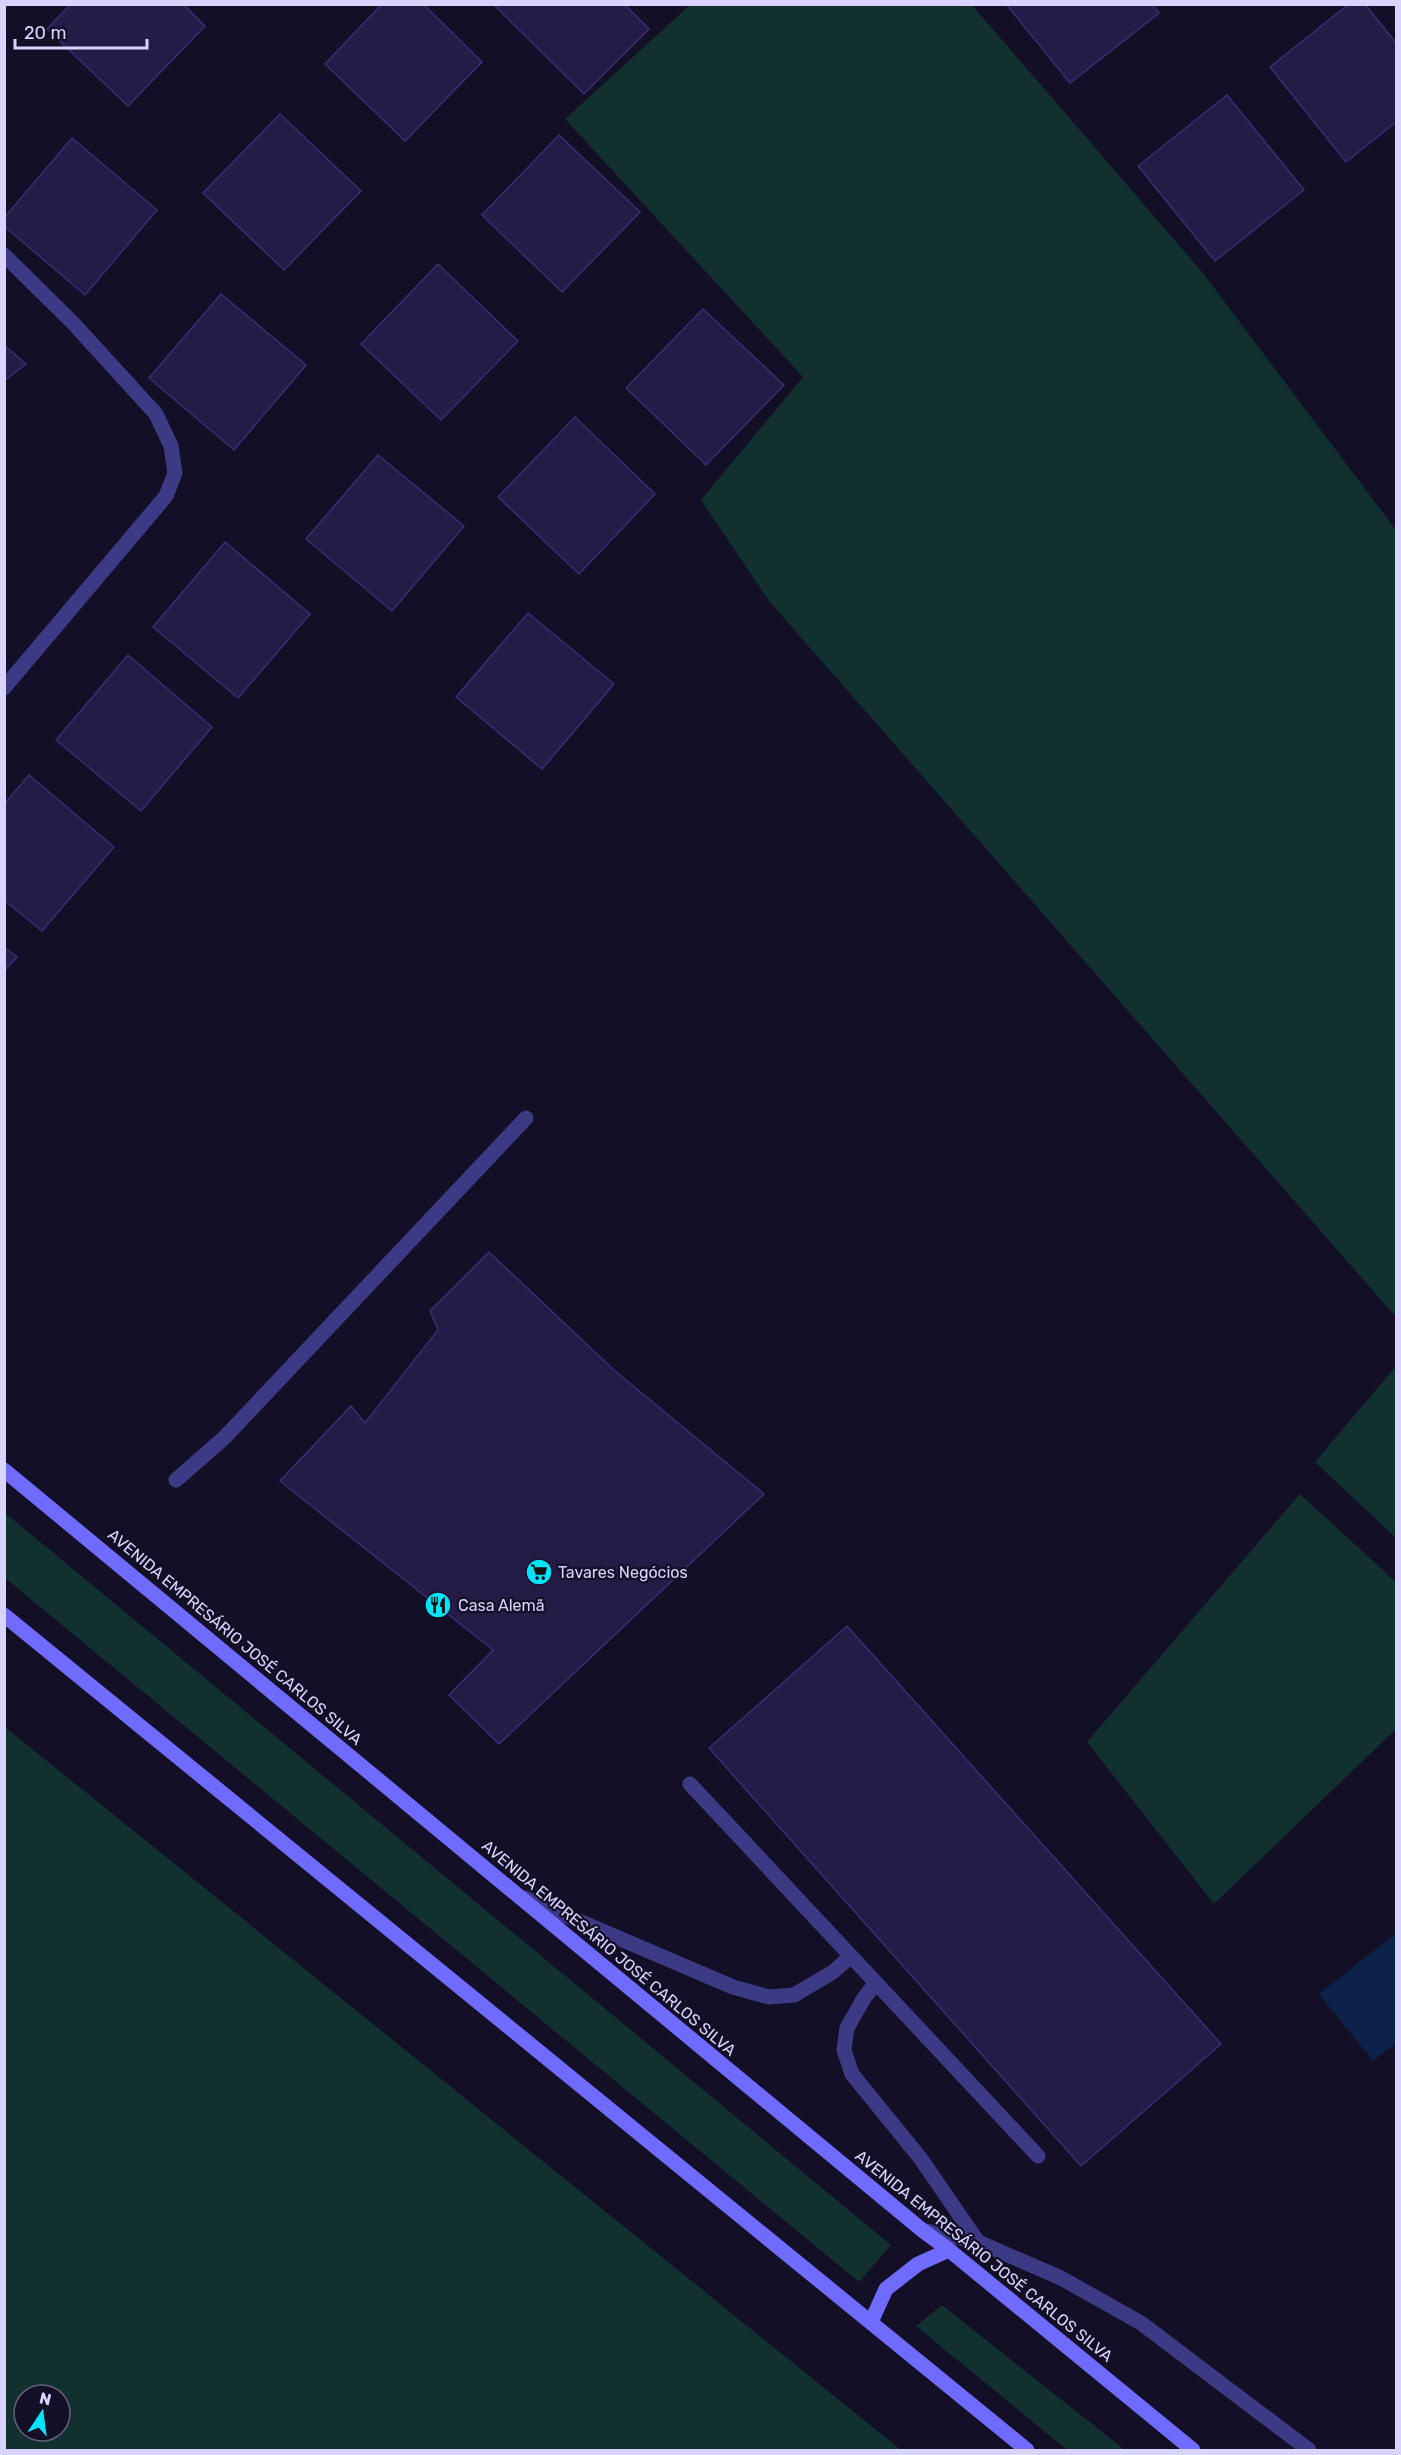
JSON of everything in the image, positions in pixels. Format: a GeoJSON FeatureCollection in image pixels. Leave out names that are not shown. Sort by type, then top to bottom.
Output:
{"type":"FeatureCollection","features":[{"type":"Feature","properties":{"kind":"main road","name":"AVENIDA EMPRESÁRIO JOSÉ CARLOS SILVA"},"geometry":{"type":"LineString","coordinates":[[4,1470],[922,2230],[1193,2451]]}},
{"type":"Feature","properties":{"kind":"main road"},"geometry":{"type":"LineString","coordinates":[[4,1615],[1027,2451]]}},
{"type":"Feature","properties":{"kind":"main road"},"geometry":{"type":"LineString","coordinates":[[870,2322],[886,2289],[918,2264],[949,2250]]}},
{"type":"Feature","properties":{"kind":"street"},"geometry":{"type":"LineString","coordinates":[[4,255],[73,323],[156,414],[171,446],[175,473],[166,496],[4,688]]}},
{"type":"Feature","properties":{"kind":"street"},"geometry":{"type":"LineString","coordinates":[[176,1480],[224,1438],[525,1118]]}},
{"type":"Feature","properties":{"kind":"street"},"geometry":{"type":"LineString","coordinates":[[690,1784],[1038,2156]]}},
{"type":"Feature","properties":{"kind":"street"},"geometry":{"type":"LineString","coordinates":[[519,1896],[733,1987],[770,1997],[794,1995],[833,1971],[851,1956]]}},
{"type":"Feature","properties":{"kind":"street"},"geometry":{"type":"LineString","coordinates":[[876,1983],[864,1998],[848,2028],[844,2050],[852,2074],[921,2159],[978,2242]]}},
{"type":"Feature","properties":{"kind":"street"},"geometry":{"type":"LineString","coordinates":[[922,2230],[978,2242],[1061,2278],[1141,2323],[1309,2451]]}},
{"type":"Feature","properties":{"kind":"green space"},"geometry":{"type":"Polygon","coordinates":[[[691,4],[972,5],[1203,273],[1396,530],[1396,1317],[769,601],[701,500],[803,377],[565,119],[691,4]]]}},
{"type":"Feature","properties":{"kind":"green space"},"geometry":{"type":"Polygon","coordinates":[[[1396,1366],[1396,1538],[1315,1462],[1396,1366]]]}},
{"type":"Feature","properties":{"kind":"green space"},"geometry":{"type":"Polygon","coordinates":[[[1300,1494],[1396,1582],[1396,1729],[1214,1904],[1087,1742],[1300,1494]]]}},
{"type":"Feature","properties":{"kind":"green space"},"geometry":{"type":"Polygon","coordinates":[[[4,1512],[891,2245],[859,2282],[5,1578],[4,1512]]]}},
{"type":"Feature","properties":{"kind":"green space"},"geometry":{"type":"Polygon","coordinates":[[[5,1727],[901,2450],[5,2450],[5,1727]]]}},
{"type":"Feature","properties":{"kind":"green space"},"geometry":{"type":"Polygon","coordinates":[[[942,2305],[1125,2450],[1067,2450],[916,2326],[942,2305]]]}},
{"type":"Feature","properties":{"kind":"water"},"geometry":{"type":"Polygon","coordinates":[[[1396,1933],[1396,2043],[1373,2061],[1319,1994],[1396,1933]]]}},
{"type":"Feature","properties":{"kind":"building"},"geometry":{"type":"Polygon","coordinates":[[[71,4],[183,4],[205,26],[128,106],[47,29],[71,4]]]}},
{"type":"Feature","properties":{"kind":"building"},"geometry":{"type":"Polygon","coordinates":[[[382,4],[423,4],[482,62],[405,141],[325,64],[382,4]]]}},
{"type":"Feature","properties":{"kind":"building"},"geometry":{"type":"Polygon","coordinates":[[[493,4],[624,4],[649,29],[584,94],[493,4]]]}},
{"type":"Feature","properties":{"kind":"building"},"geometry":{"type":"Polygon","coordinates":[[[1006,4],[1152,4],[1159,13],[1070,83],[1006,4]]]}},
{"type":"Feature","properties":{"kind":"building"},"geometry":{"type":"Polygon","coordinates":[[[1349,4],[1365,4],[1396,43],[1396,122],[1346,162],[1270,67],[1349,4]]]}},
{"type":"Feature","properties":{"kind":"building"},"geometry":{"type":"Polygon","coordinates":[[[1227,95],[1304,190],[1215,261],[1138,166],[1227,95]]]}},
{"type":"Feature","properties":{"kind":"building"},"geometry":{"type":"Polygon","coordinates":[[[280,114],[361,191],[284,270],[203,193],[280,114]]]}},
{"type":"Feature","properties":{"kind":"building"},"geometry":{"type":"Polygon","coordinates":[[[559,135],[640,212],[562,292],[482,215],[559,135]]]}},
{"type":"Feature","properties":{"kind":"building"},"geometry":{"type":"Polygon","coordinates":[[[72,138],[157,210],[85,295],[4,226],[4,218],[72,138]]]}},
{"type":"Feature","properties":{"kind":"building"},"geometry":{"type":"Polygon","coordinates":[[[438,264],[518,341],[441,420],[361,344],[438,264]]]}},
{"type":"Feature","properties":{"kind":"building"},"geometry":{"type":"Polygon","coordinates":[[[221,294],[306,365],[234,450],[149,378],[221,294]]]}},
{"type":"Feature","properties":{"kind":"building"},"geometry":{"type":"Polygon","coordinates":[[[703,309],[784,385],[706,465],[626,388],[703,309]]]}},
{"type":"Feature","properties":{"kind":"building"},"geometry":{"type":"Polygon","coordinates":[[[4,345],[26,364],[4,381],[4,345]]]}},
{"type":"Feature","properties":{"kind":"building"},"geometry":{"type":"Polygon","coordinates":[[[575,417],[655,494],[579,574],[498,497],[575,417]]]}},
{"type":"Feature","properties":{"kind":"building"},"geometry":{"type":"Polygon","coordinates":[[[378,455],[464,526],[392,611],[306,539],[378,455]]]}},
{"type":"Feature","properties":{"kind":"building"},"geometry":{"type":"Polygon","coordinates":[[[225,542],[310,614],[238,698],[153,627],[225,542]]]}},
{"type":"Feature","properties":{"kind":"building"},"geometry":{"type":"Polygon","coordinates":[[[528,613],[614,684],[542,769],[456,697],[528,613]]]}},
{"type":"Feature","properties":{"kind":"building"},"geometry":{"type":"Polygon","coordinates":[[[128,655],[212,727],[141,811],[56,740],[128,655]]]}},
{"type":"Feature","properties":{"kind":"building"},"geometry":{"type":"Polygon","coordinates":[[[29,775],[114,847],[42,931],[4,900],[4,804],[29,775]]]}},
{"type":"Feature","properties":{"kind":"building"},"geometry":{"type":"Polygon","coordinates":[[[4,947],[17,957],[4,971],[4,947]]]}},
{"type":"Feature","properties":{"kind":"building","name":"Tavares Negócios"},"geometry":{"type":"Polygon","coordinates":[[[489,1252],[615,1371],[764,1494],[499,1744],[449,1695],[493,1650],[280,1481],[351,1406],[365,1423],[438,1330],[430,1311],[489,1252]]]}},
{"type":"Feature","properties":{"kind":"building"},"geometry":{"type":"Polygon","coordinates":[[[847,1626],[1221,2044],[1081,2166],[709,1748],[847,1626]]]}},
{"type":"Feature","properties":{"kind":"place","name":"Tavares Negócios"},"geometry":{"type":"Point","coordinates":[539,1572]}},
{"type":"Feature","properties":{"kind":"place","name":"Casa Alemã"},"geometry":{"type":"Point","coordinates":[438,1605]}}]}
